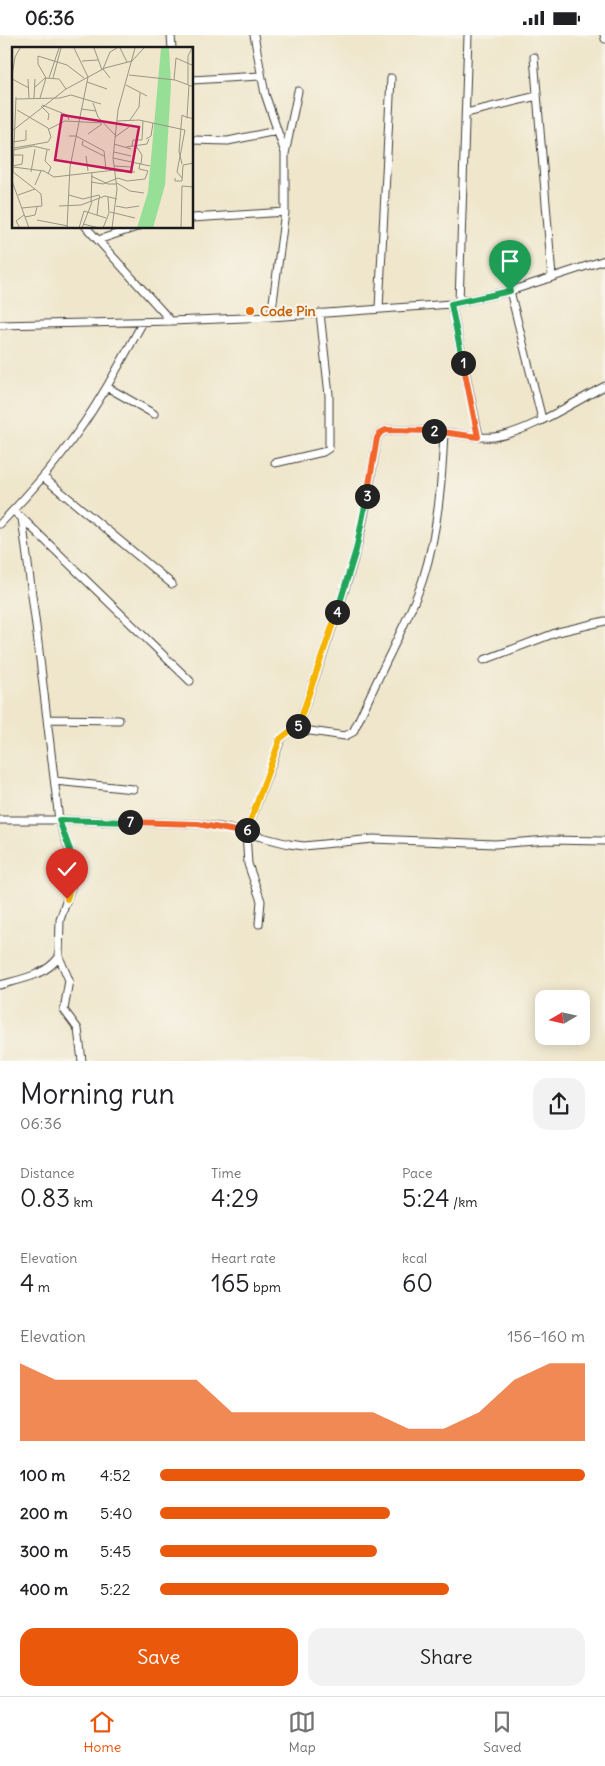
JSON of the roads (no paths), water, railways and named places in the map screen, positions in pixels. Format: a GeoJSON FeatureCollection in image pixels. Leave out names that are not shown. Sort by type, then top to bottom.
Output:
{"type":"FeatureCollection","features":[{"type":"Feature","properties":{"kind":"street"},"geometry":{"type":"LineString","coordinates":[[254,35],[260,76],[276,131],[285,154]]}},
{"type":"Feature","properties":{"kind":"street"},"geometry":{"type":"LineString","coordinates":[[459,302],[468,35]]}},
{"type":"Feature","properties":{"kind":"street"},"geometry":{"type":"LineString","coordinates":[[604,35],[605,39]]}},
{"type":"Feature","properties":{"kind":"street"},"geometry":{"type":"LineString","coordinates":[[534,57],[552,277]]}},
{"type":"Feature","properties":{"kind":"street"},"geometry":{"type":"LineString","coordinates":[[194,80],[260,76]]}},
{"type":"Feature","properties":{"kind":"street"},"geometry":{"type":"LineString","coordinates":[[379,308],[391,78]]}},
{"type":"Feature","properties":{"kind":"street"},"geometry":{"type":"LineString","coordinates":[[271,317],[285,212],[285,154],[298,91]]}},
{"type":"Feature","properties":{"kind":"street"},"geometry":{"type":"LineString","coordinates":[[466,113],[537,96]]}},
{"type":"Feature","properties":{"kind":"street"},"geometry":{"type":"LineString","coordinates":[[194,141],[228,141],[276,131]]}},
{"type":"Feature","properties":{"kind":"street"},"geometry":{"type":"LineString","coordinates":[[194,218],[285,212]]}},
{"type":"Feature","properties":{"kind":"street"},"geometry":{"type":"LineString","coordinates":[[88,229],[171,321]]}},
{"type":"Feature","properties":{"kind":"street"},"geometry":{"type":"LineString","coordinates":[[98,240],[131,229]]}},
{"type":"Feature","properties":{"kind":"street"},"geometry":{"type":"LineString","coordinates":[[0,325],[271,317],[451,304],[510,291],[605,260]]}},
{"type":"Feature","properties":{"kind":"street"},"geometry":{"type":"LineString","coordinates":[[510,291],[542,419]]}},
{"type":"Feature","properties":{"kind":"street"},"geometry":{"type":"LineString","coordinates":[[451,304],[478,437]]}},
{"type":"Feature","properties":{"kind":"street"},"geometry":{"type":"LineString","coordinates":[[274,463],[316,454],[329,448],[329,395],[320,313]]}},
{"type":"Feature","properties":{"kind":"street"},"geometry":{"type":"LineString","coordinates":[[0,524],[44,477],[76,434],[107,387],[143,321]]}},
{"type":"Feature","properties":{"kind":"street"},"geometry":{"type":"LineString","coordinates":[[297,729],[342,600],[356,550],[366,505],[377,438],[380,433],[386,430],[444,432],[478,437],[507,435],[523,429],[605,386]]}},
{"type":"Feature","properties":{"kind":"street"},"geometry":{"type":"LineString","coordinates":[[107,387],[154,414]]}},
{"type":"Feature","properties":{"kind":"street"},"geometry":{"type":"LineString","coordinates":[[259,924],[261,901],[248,864],[246,833],[280,739],[290,731],[297,729],[345,736],[353,732],[407,617],[422,580],[430,553],[437,512],[442,478],[444,432]]}},
{"type":"Feature","properties":{"kind":"street"},"geometry":{"type":"LineString","coordinates":[[44,477],[172,584]]}},
{"type":"Feature","properties":{"kind":"street"},"geometry":{"type":"LineString","coordinates":[[13,511],[190,681]]}},
{"type":"Feature","properties":{"kind":"street"},"geometry":{"type":"LineString","coordinates":[[22,518],[59,820],[70,850],[74,871],[70,889],[60,916],[59,957],[69,980],[64,1010],[78,1029],[82,1061]]}},
{"type":"Feature","properties":{"kind":"street"},"geometry":{"type":"LineString","coordinates":[[484,660],[558,632],[605,621]]}},
{"type":"Feature","properties":{"kind":"street"},"geometry":{"type":"LineString","coordinates":[[48,719],[119,720]]}},
{"type":"Feature","properties":{"kind":"street"},"geometry":{"type":"LineString","coordinates":[[54,781],[133,789]]}},
{"type":"Feature","properties":{"kind":"street"},"geometry":{"type":"LineString","coordinates":[[0,820],[198,824],[246,833],[289,845],[304,846],[373,839],[495,844],[548,841],[605,841]]}},
{"type":"Feature","properties":{"kind":"street"},"geometry":{"type":"LineString","coordinates":[[0,985],[38,973],[52,965],[59,957]]}},
{"type":"Feature","properties":{"kind":"place","name":"Code Pin"},"geometry":{"type":"Point","coordinates":[250,311]}}]}
